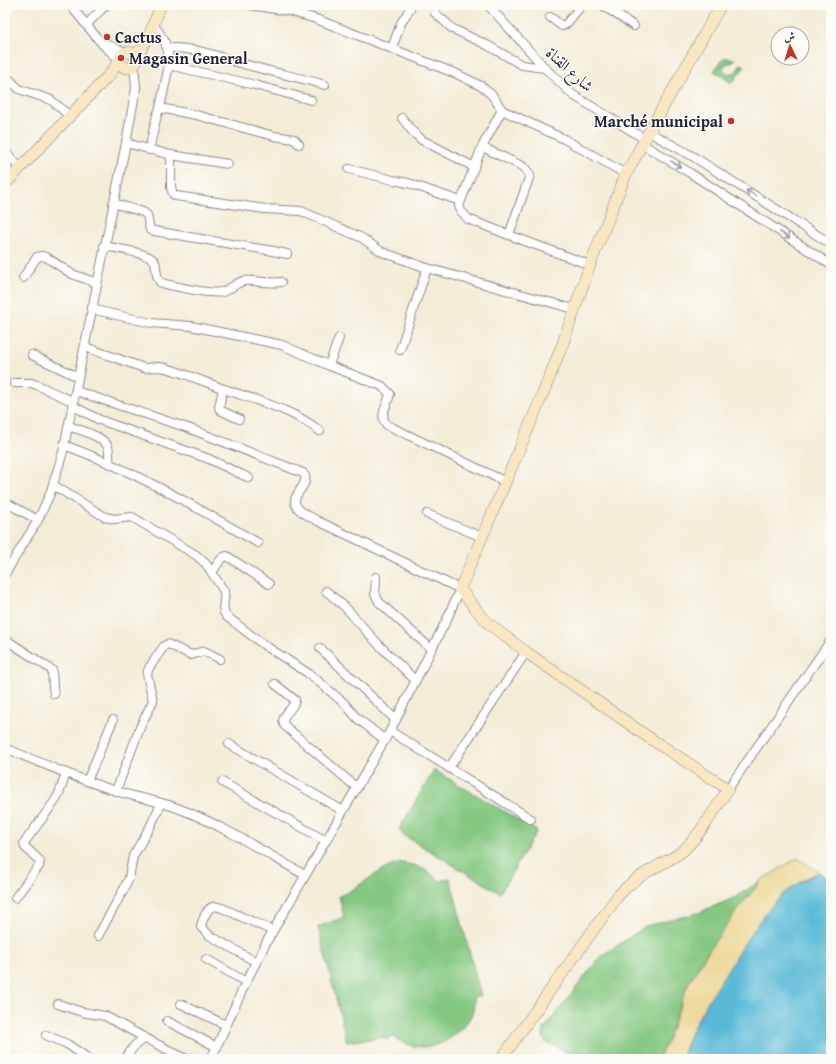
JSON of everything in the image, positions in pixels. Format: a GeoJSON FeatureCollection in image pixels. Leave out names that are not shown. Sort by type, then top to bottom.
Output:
{"type":"FeatureCollection","features":[{"type":"Feature","properties":{"kind":"street"},"geometry":{"type":"LineString","coordinates":[[5,574],[38,520],[53,485],[64,445],[74,404],[91,309],[136,88],[127,59],[100,41],[70,5]]}},
{"type":"Feature","properties":{"kind":"street"},"geometry":{"type":"LineString","coordinates":[[86,25],[106,5]]}},
{"type":"Feature","properties":{"kind":"street"},"geometry":{"type":"LineString","coordinates":[[5,184],[110,74],[146,42],[161,5]]}},
{"type":"Feature","properties":{"kind":"street"},"geometry":{"type":"LineString","coordinates":[[250,5],[289,11],[316,19],[457,74],[481,86],[492,95],[502,110],[564,139],[626,174]]}},
{"type":"Feature","properties":{"kind":"street"},"geometry":{"type":"LineString","coordinates":[[392,48],[401,23],[412,5]]}},
{"type":"Feature","properties":{"kind":"street"},"geometry":{"type":"LineString","coordinates":[[550,17],[562,26],[566,24],[582,5]]}},
{"type":"Feature","properties":{"kind":"street"},"geometry":{"type":"LineString","coordinates":[[602,5],[634,26]]}},
{"type":"Feature","properties":{"kind":"street"},"geometry":{"type":"LineString","coordinates":[[211,1059],[246,982],[272,931],[385,740],[447,619],[542,396],[590,265],[626,174],[721,5]]}},
{"type":"Feature","properties":{"kind":"street","name":"شارع القناة"},"geometry":{"type":"LineString","coordinates":[[493,7],[545,68],[564,87],[580,100],[646,138]]}},
{"type":"Feature","properties":{"kind":"street"},"geometry":{"type":"LineString","coordinates":[[435,13],[453,29],[487,45],[522,65],[545,68]]}},
{"type":"Feature","properties":{"kind":"street"},"geometry":{"type":"LineString","coordinates":[[149,150],[160,108],[169,64],[168,48],[163,37],[153,25]]}},
{"type":"Feature","properties":{"kind":"street"},"geometry":{"type":"LineString","coordinates":[[168,48],[180,48],[204,52],[325,85]]}},
{"type":"Feature","properties":{"kind":"street"},"geometry":{"type":"LineString","coordinates":[[169,64],[310,100]]}},
{"type":"Feature","properties":{"kind":"street"},"geometry":{"type":"LineString","coordinates":[[5,75],[19,89],[51,100],[70,116]]}},
{"type":"Feature","properties":{"kind":"street"},"geometry":{"type":"LineString","coordinates":[[160,108],[196,115],[274,136],[294,139],[298,144]]}},
{"type":"Feature","properties":{"kind":"street"},"geometry":{"type":"LineString","coordinates":[[502,110],[482,147],[460,201],[459,206],[461,211],[468,218],[590,265]]}},
{"type":"Feature","properties":{"kind":"street"},"geometry":{"type":"LineString","coordinates":[[402,118],[412,132],[422,140],[474,167]]}},
{"type":"Feature","properties":{"kind":"street"},"geometry":{"type":"LineString","coordinates":[[646,138],[694,157],[831,244]]}},
{"type":"Feature","properties":{"kind":"street"},"geometry":{"type":"LineString","coordinates":[[646,138],[690,172],[831,265]]}},
{"type":"Feature","properties":{"kind":"street"},"geometry":{"type":"LineString","coordinates":[[126,143],[171,155],[228,164]]}},
{"type":"Feature","properties":{"kind":"street"},"geometry":{"type":"LineString","coordinates":[[482,147],[524,166],[530,175],[509,235]]}},
{"type":"Feature","properties":{"kind":"street"},"geometry":{"type":"LineString","coordinates":[[5,151],[20,168]]}},
{"type":"Feature","properties":{"kind":"street"},"geometry":{"type":"LineString","coordinates":[[171,155],[171,187],[173,194],[176,196],[265,209],[300,211],[362,238],[382,252],[427,268],[574,308]]}},
{"type":"Feature","properties":{"kind":"street"},"geometry":{"type":"LineString","coordinates":[[349,169],[408,183],[460,201]]}},
{"type":"Feature","properties":{"kind":"street"},"geometry":{"type":"LineString","coordinates":[[113,204],[143,212],[147,215],[150,230],[287,254]]}},
{"type":"Feature","properties":{"kind":"street"},"geometry":{"type":"LineString","coordinates":[[104,246],[127,250],[151,257],[160,283],[192,290],[214,293],[222,292],[243,281],[270,284],[281,282]]}},
{"type":"Feature","properties":{"kind":"street"},"geometry":{"type":"LineString","coordinates":[[22,278],[37,258],[42,256],[46,257],[72,274],[97,283]]}},
{"type":"Feature","properties":{"kind":"street"},"geometry":{"type":"LineString","coordinates":[[400,350],[427,268]]}},
{"type":"Feature","properties":{"kind":"street"},"geometry":{"type":"LineString","coordinates":[[91,309],[151,323],[191,326],[282,345],[330,366],[382,386],[390,394],[383,417],[384,422],[387,425],[506,482]]}},
{"type":"Feature","properties":{"kind":"street"},"geometry":{"type":"LineString","coordinates":[[330,366],[330,362],[339,338]]}},
{"type":"Feature","properties":{"kind":"street"},"geometry":{"type":"LineString","coordinates":[[85,347],[144,368],[166,368],[280,409],[302,419],[320,431]]}},
{"type":"Feature","properties":{"kind":"street"},"geometry":{"type":"LineString","coordinates":[[32,355],[78,377]]}},
{"type":"Feature","properties":{"kind":"street"},"geometry":{"type":"LineString","coordinates":[[14,383],[30,383],[37,385],[74,404],[100,420],[202,457],[248,478]]}},
{"type":"Feature","properties":{"kind":"street"},"geometry":{"type":"LineString","coordinates":[[223,389],[219,407],[220,410],[239,419]]}},
{"type":"Feature","properties":{"kind":"street"},"geometry":{"type":"LineString","coordinates":[[76,392],[188,428],[303,473],[306,480],[295,499],[296,506],[299,510],[318,522],[460,588],[489,624],[526,652],[651,739],[728,789]]}},
{"type":"Feature","properties":{"kind":"street"},"geometry":{"type":"LineString","coordinates":[[69,426],[98,437],[105,442],[109,450],[109,463]]}},
{"type":"Feature","properties":{"kind":"street"},"geometry":{"type":"LineString","coordinates":[[64,445],[109,463],[200,509],[258,543]]}},
{"type":"Feature","properties":{"kind":"street"},"geometry":{"type":"LineString","coordinates":[[53,485],[105,517],[114,519],[132,517],[196,556],[206,564],[224,591],[225,596],[222,607],[226,616],[264,645],[311,675],[344,703],[366,726],[385,740]]}},
{"type":"Feature","properties":{"kind":"street"},"geometry":{"type":"LineString","coordinates":[[5,502],[38,520]]}},
{"type":"Feature","properties":{"kind":"street"},"geometry":{"type":"LineString","coordinates":[[426,514],[482,537]]}},
{"type":"Feature","properties":{"kind":"street"},"geometry":{"type":"LineString","coordinates":[[212,573],[223,557],[227,556],[231,557],[270,584]]}},
{"type":"Feature","properties":{"kind":"street"},"geometry":{"type":"LineString","coordinates":[[376,576],[374,594],[379,602],[431,649]]}},
{"type":"Feature","properties":{"kind":"street"},"geometry":{"type":"LineString","coordinates":[[326,591],[345,607],[378,644],[415,680]]}},
{"type":"Feature","properties":{"kind":"street"},"geometry":{"type":"LineString","coordinates":[[5,639],[52,670],[54,694]]}},
{"type":"Feature","properties":{"kind":"street"},"geometry":{"type":"LineString","coordinates":[[501,1059],[617,897],[625,888],[637,879],[672,859],[685,849],[696,836],[831,640]]}},
{"type":"Feature","properties":{"kind":"street"},"geometry":{"type":"LineString","coordinates":[[116,792],[141,725],[153,700],[147,674],[149,668],[164,646],[168,644],[191,655],[204,650],[220,659]]}},
{"type":"Feature","properties":{"kind":"street"},"geometry":{"type":"LineString","coordinates":[[320,648],[396,720]]}},
{"type":"Feature","properties":{"kind":"street"},"geometry":{"type":"LineString","coordinates":[[448,768],[526,652]]}},
{"type":"Feature","properties":{"kind":"street"},"geometry":{"type":"LineString","coordinates":[[275,684],[295,700],[293,706],[283,720],[285,726],[357,788]]}},
{"type":"Feature","properties":{"kind":"street"},"geometry":{"type":"LineString","coordinates":[[87,781],[113,720]]}},
{"type":"Feature","properties":{"kind":"street"},"geometry":{"type":"LineString","coordinates":[[390,731],[530,819]]}},
{"type":"Feature","properties":{"kind":"street"},"geometry":{"type":"LineString","coordinates":[[229,744],[343,811]]}},
{"type":"Feature","properties":{"kind":"street"},"geometry":{"type":"LineString","coordinates":[[5,748],[116,792],[178,809],[198,817],[305,875]]}},
{"type":"Feature","properties":{"kind":"street"},"geometry":{"type":"LineString","coordinates":[[15,898],[40,866],[40,862],[25,847],[24,843],[55,801],[66,773]]}},
{"type":"Feature","properties":{"kind":"street"},"geometry":{"type":"LineString","coordinates":[[222,782],[326,841]]}},
{"type":"Feature","properties":{"kind":"street"},"geometry":{"type":"LineString","coordinates":[[98,936],[124,890],[131,872],[133,856],[150,827],[161,804]]}},
{"type":"Feature","properties":{"kind":"street"},"geometry":{"type":"LineString","coordinates":[[256,962],[204,930],[201,927],[202,921],[209,909],[215,907],[222,908],[272,931]]}},
{"type":"Feature","properties":{"kind":"street"},"geometry":{"type":"LineString","coordinates":[[206,959],[246,982]]}},
{"type":"Feature","properties":{"kind":"street"},"geometry":{"type":"LineString","coordinates":[[58,1004],[82,1012],[105,1016],[186,1059]]}},
{"type":"Feature","properties":{"kind":"street"},"geometry":{"type":"LineString","coordinates":[[181,1004],[226,1025]]}},
{"type":"Feature","properties":{"kind":"street"},"geometry":{"type":"LineString","coordinates":[[167,1021],[216,1047]]}},
{"type":"Feature","properties":{"kind":"street"},"geometry":{"type":"LineString","coordinates":[[46,1035],[67,1044],[89,1059]]}},
{"type":"Feature","properties":{"kind":"street"},"geometry":{"type":"LineString","coordinates":[[125,1059],[137,1042],[147,1039]]}},
{"type":"Feature","properties":{"kind":"green space"},"geometry":{"type":"Polygon","coordinates":[[[724,58],[731,58],[735,60],[732,63],[727,63],[722,69],[729,74],[736,72],[741,64],[745,66],[732,83],[714,71],[724,58]]]}},
{"type":"Feature","properties":{"kind":"green space"},"geometry":{"type":"Polygon","coordinates":[[[434,770],[537,831],[500,893],[403,835],[399,829],[434,770]]]}},
{"type":"Feature","properties":{"kind":"green space"},"geometry":{"type":"Polygon","coordinates":[[[403,863],[422,869],[439,881],[450,878],[481,996],[474,997],[473,1011],[464,1027],[452,1037],[436,1045],[418,1047],[410,1045],[392,1036],[387,1040],[383,1037],[347,1042],[318,927],[344,917],[339,896],[355,888],[386,868],[403,863]]]}},
{"type":"Feature","properties":{"kind":"green space"},"geometry":{"type":"Polygon","coordinates":[[[762,880],[739,908],[709,950],[688,984],[667,1041],[657,1059],[580,1059],[546,1043],[543,1037],[544,1029],[600,957],[646,926],[698,913],[736,897],[762,880]]]}},
{"type":"Feature","properties":{"kind":"sand"},"geometry":{"type":"Polygon","coordinates":[[[797,858],[819,872],[799,882],[725,978],[699,1017],[686,1045],[682,1059],[658,1059],[667,1041],[688,984],[709,950],[739,908],[762,880],[797,858]]]}},
{"type":"Feature","properties":{"kind":"water"},"geometry":{"type":"Polygon","coordinates":[[[819,872],[831,880],[831,1059],[682,1059],[691,1034],[704,1008],[758,923],[776,901],[786,892],[819,872]]]}},
{"type":"Feature","properties":{"kind":"place","name":"Cactus"},"geometry":{"type":"Point","coordinates":[107,37]}},
{"type":"Feature","properties":{"kind":"place","name":"Magasin General"},"geometry":{"type":"Point","coordinates":[121,58]}},
{"type":"Feature","properties":{"kind":"place","name":"Marché municipal"},"geometry":{"type":"Point","coordinates":[731,121]}}]}
